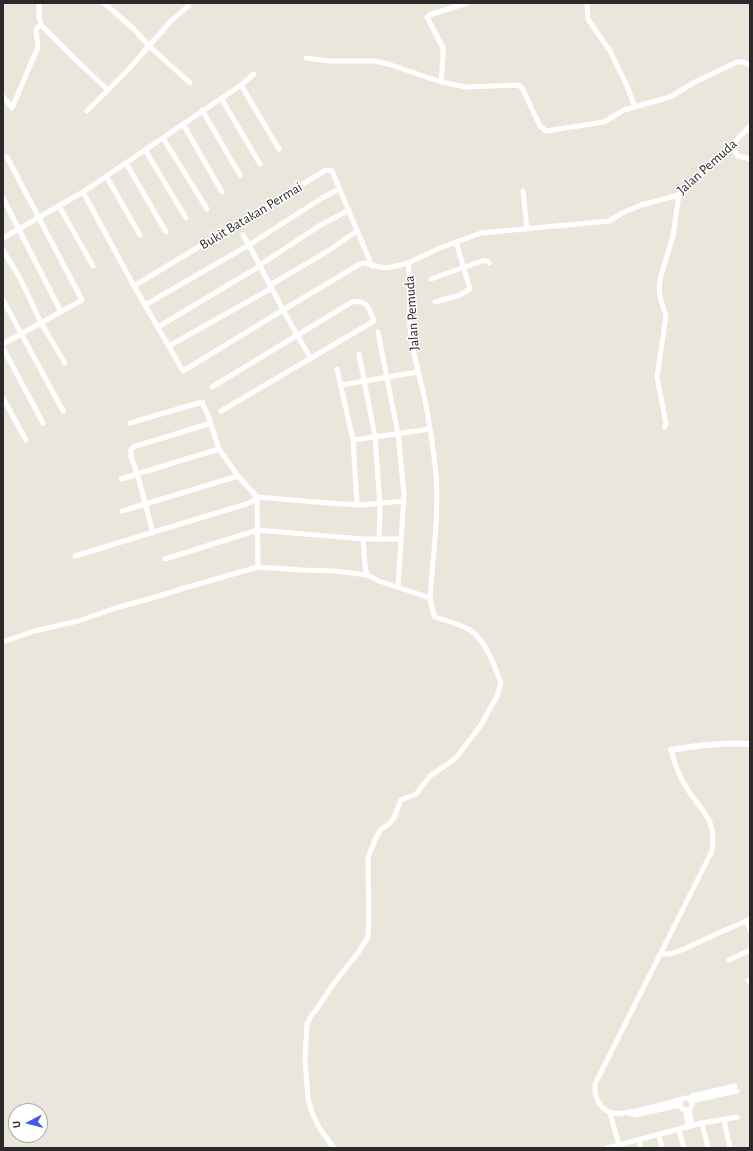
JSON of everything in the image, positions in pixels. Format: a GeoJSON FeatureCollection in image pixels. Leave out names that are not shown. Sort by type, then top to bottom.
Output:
{"type":"FeatureCollection","features":[{"type":"Feature","properties":{"kind":"street"},"geometry":{"type":"LineString","coordinates":[[39,3],[39,17],[41,25],[108,90]]}},
{"type":"Feature","properties":{"kind":"street"},"geometry":{"type":"LineString","coordinates":[[104,3],[135,30],[149,46],[190,83]]}},
{"type":"Feature","properties":{"kind":"street"},"geometry":{"type":"LineString","coordinates":[[441,82],[444,57],[443,48],[427,17],[429,15],[467,3]]}},
{"type":"Feature","properties":{"kind":"street"},"geometry":{"type":"LineString","coordinates":[[587,3],[588,19],[610,51],[627,86],[634,107]]}},
{"type":"Feature","properties":{"kind":"street"},"geometry":{"type":"LineString","coordinates":[[87,111],[128,70],[170,22],[188,6]]}},
{"type":"Feature","properties":{"kind":"street"},"geometry":{"type":"LineString","coordinates":[[3,96],[12,108],[38,47],[36,31],[41,25]]}},
{"type":"Feature","properties":{"kind":"street"},"geometry":{"type":"LineString","coordinates":[[306,58],[329,61],[375,61],[391,64],[441,82],[466,87],[518,85],[522,88],[540,126],[546,131],[604,122],[624,110],[670,96],[737,62],[744,62],[750,65]]}},
{"type":"Feature","properties":{"kind":"street"},"geometry":{"type":"LineString","coordinates":[[3,238],[83,192],[241,85],[254,74]]}},
{"type":"Feature","properties":{"kind":"street"},"geometry":{"type":"LineString","coordinates":[[241,85],[278,149]]}},
{"type":"Feature","properties":{"kind":"street"},"geometry":{"type":"LineString","coordinates":[[220,98],[260,164]]}},
{"type":"Feature","properties":{"kind":"street"},"geometry":{"type":"LineString","coordinates":[[202,110],[240,175]]}},
{"type":"Feature","properties":{"kind":"street"},"geometry":{"type":"LineString","coordinates":[[183,124],[222,192]]}},
{"type":"Feature","properties":{"kind":"street","name":"Jalan Pemuda"},"geometry":{"type":"LineString","coordinates":[[334,1148],[320,1129],[313,1115],[308,1099],[305,1060],[307,1024],[334,983],[358,953],[368,937],[368,858],[374,840],[380,830],[389,824],[394,818],[401,800],[416,794],[430,776],[456,758],[481,725],[501,688],[501,683],[486,649],[475,634],[470,629],[435,617],[432,609],[430,598],[436,521],[436,474],[430,429],[424,395],[417,372],[410,326],[410,278],[408,263],[440,248],[481,233],[608,221],[622,213],[641,206],[679,195],[750,126]]}},
{"type":"Feature","properties":{"kind":"street"},"geometry":{"type":"LineString","coordinates":[[163,138],[207,210]]}},
{"type":"Feature","properties":{"kind":"street"},"geometry":{"type":"LineString","coordinates":[[731,146],[738,156],[750,159]]}},
{"type":"Feature","properties":{"kind":"street"},"geometry":{"type":"LineString","coordinates":[[145,150],[186,218]]}},
{"type":"Feature","properties":{"kind":"street"},"geometry":{"type":"LineString","coordinates":[[3,344],[82,300],[7,157]]}},
{"type":"Feature","properties":{"kind":"street"},"geometry":{"type":"LineString","coordinates":[[126,163],[166,232]]}},
{"type":"Feature","properties":{"kind":"street","name":"Bukit Batakan Permai"},"geometry":{"type":"LineString","coordinates":[[134,286],[326,170],[332,171],[372,266]]}},
{"type":"Feature","properties":{"kind":"street"},"geometry":{"type":"LineString","coordinates":[[106,176],[140,235]]}},
{"type":"Feature","properties":{"kind":"street","name":"Bukit Batakan Permai"},"geometry":{"type":"LineString","coordinates":[[145,304],[249,245],[322,198],[339,189]]}},
{"type":"Feature","properties":{"kind":"street"},"geometry":{"type":"LineString","coordinates":[[523,191],[527,229]]}},
{"type":"Feature","properties":{"kind":"street"},"geometry":{"type":"LineString","coordinates":[[83,192],[134,286],[183,371],[360,264],[364,263],[385,268],[408,263]]}},
{"type":"Feature","properties":{"kind":"street"},"geometry":{"type":"LineString","coordinates":[[665,427],[666,424],[657,377],[666,316],[660,297],[659,287],[673,236],[679,195]]}},
{"type":"Feature","properties":{"kind":"street"},"geometry":{"type":"LineString","coordinates":[[3,198],[61,312]]}},
{"type":"Feature","properties":{"kind":"street"},"geometry":{"type":"LineString","coordinates":[[59,206],[93,266]]}},
{"type":"Feature","properties":{"kind":"street"},"geometry":{"type":"LineString","coordinates":[[158,327],[260,265],[319,226],[349,210]]}},
{"type":"Feature","properties":{"kind":"street"},"geometry":{"type":"LineString","coordinates":[[169,346],[271,286],[328,251],[357,231]]}},
{"type":"Feature","properties":{"kind":"street"},"geometry":{"type":"LineString","coordinates":[[243,235],[249,245]]}},
{"type":"Feature","properties":{"kind":"street"},"geometry":{"type":"LineString","coordinates":[[435,302],[460,295],[470,289],[456,242]]}},
{"type":"Feature","properties":{"kind":"street","name":"Bukit Batakan Permai"},"geometry":{"type":"LineString","coordinates":[[249,245],[297,336],[311,359]]}},
{"type":"Feature","properties":{"kind":"street"},"geometry":{"type":"LineString","coordinates":[[3,250],[20,280],[41,323],[64,363]]}},
{"type":"Feature","properties":{"kind":"street"},"geometry":{"type":"LineString","coordinates":[[431,278],[482,261],[489,263]]}},
{"type":"Feature","properties":{"kind":"street"},"geometry":{"type":"LineString","coordinates":[[3,300],[63,411]]}},
{"type":"Feature","properties":{"kind":"street"},"geometry":{"type":"LineString","coordinates":[[212,387],[352,302],[359,301],[366,304],[374,321],[221,411]]}},
{"type":"Feature","properties":{"kind":"street"},"geometry":{"type":"LineString","coordinates":[[378,332],[398,434],[404,501],[398,587]]}},
{"type":"Feature","properties":{"kind":"street"},"geometry":{"type":"LineString","coordinates":[[3,348],[43,423]]}},
{"type":"Feature","properties":{"kind":"street"},"geometry":{"type":"LineString","coordinates":[[359,354],[375,437],[380,504],[379,539]]}},
{"type":"Feature","properties":{"kind":"street"},"geometry":{"type":"LineString","coordinates":[[337,369],[353,440],[357,504]]}},
{"type":"Feature","properties":{"kind":"street"},"geometry":{"type":"LineString","coordinates":[[341,385],[417,372]]}},
{"type":"Feature","properties":{"kind":"street"},"geometry":{"type":"LineString","coordinates":[[3,398],[26,440]]}},
{"type":"Feature","properties":{"kind":"street"},"geometry":{"type":"LineString","coordinates":[[130,423],[202,402],[211,423],[219,449],[238,476],[257,497],[258,567]]}},
{"type":"Feature","properties":{"kind":"street"},"geometry":{"type":"LineString","coordinates":[[153,533],[138,473],[130,452],[133,447],[211,423]]}},
{"type":"Feature","properties":{"kind":"street"},"geometry":{"type":"LineString","coordinates":[[353,440],[430,429]]}},
{"type":"Feature","properties":{"kind":"street"},"geometry":{"type":"LineString","coordinates":[[121,478],[219,449]]}},
{"type":"Feature","properties":{"kind":"street"},"geometry":{"type":"LineString","coordinates":[[122,511],[238,476]]}},
{"type":"Feature","properties":{"kind":"street"},"geometry":{"type":"LineString","coordinates":[[75,556],[246,504],[253,501],[257,497],[357,504],[380,504],[404,501]]}},
{"type":"Feature","properties":{"kind":"street"},"geometry":{"type":"LineString","coordinates":[[165,559],[258,530],[363,539],[401,539]]}},
{"type":"Feature","properties":{"kind":"street"},"geometry":{"type":"LineString","coordinates":[[363,539],[367,575]]}},
{"type":"Feature","properties":{"kind":"street"},"geometry":{"type":"LineString","coordinates":[[3,640],[6,641],[34,631],[78,620],[258,567],[335,571],[367,575],[430,598]]}},
{"type":"Feature","properties":{"kind":"street"},"geometry":{"type":"LineString","coordinates":[[620,1146],[610,1113],[601,1106],[597,1099],[595,1094],[595,1084],[710,857],[713,842],[712,826],[709,819],[684,784],[678,772],[671,750],[704,745],[734,743],[750,744]]}},
{"type":"Feature","properties":{"kind":"street"},"geometry":{"type":"LineString","coordinates":[[660,954],[677,952],[748,920],[750,930]]}},
{"type":"Feature","properties":{"kind":"street"},"geometry":{"type":"LineString","coordinates":[[729,960],[750,950]]}},
{"type":"Feature","properties":{"kind":"street"},"geometry":{"type":"LineString","coordinates":[[610,1113],[629,1113],[736,1089]]}},
{"type":"Feature","properties":{"kind":"street"},"geometry":{"type":"LineString","coordinates":[[680,1105],[681,1100],[688,1099]]}},
{"type":"Feature","properties":{"kind":"street"},"geometry":{"type":"LineString","coordinates":[[680,1105],[681,1109],[687,1110],[692,1107],[688,1099]]}},
{"type":"Feature","properties":{"kind":"street"},"geometry":{"type":"LineString","coordinates":[[629,1113],[635,1115],[680,1105]]}},
{"type":"Feature","properties":{"kind":"street"},"geometry":{"type":"LineString","coordinates":[[687,1110],[690,1126]]}},
{"type":"Feature","properties":{"kind":"street"},"geometry":{"type":"LineString","coordinates":[[607,1148],[620,1146],[702,1123],[737,1117]]}},
{"type":"Feature","properties":{"kind":"street"},"geometry":{"type":"LineString","coordinates":[[724,1120],[730,1148]]}},
{"type":"Feature","properties":{"kind":"street"},"geometry":{"type":"LineString","coordinates":[[702,1123],[708,1148]]}},
{"type":"Feature","properties":{"kind":"street"},"geometry":{"type":"LineString","coordinates":[[679,1129],[684,1148]]}},
{"type":"Feature","properties":{"kind":"street"},"geometry":{"type":"LineString","coordinates":[[659,1135],[662,1148]]}},
{"type":"Feature","properties":{"kind":"street"},"geometry":{"type":"LineString","coordinates":[[639,1140],[641,1148]]}}]}
